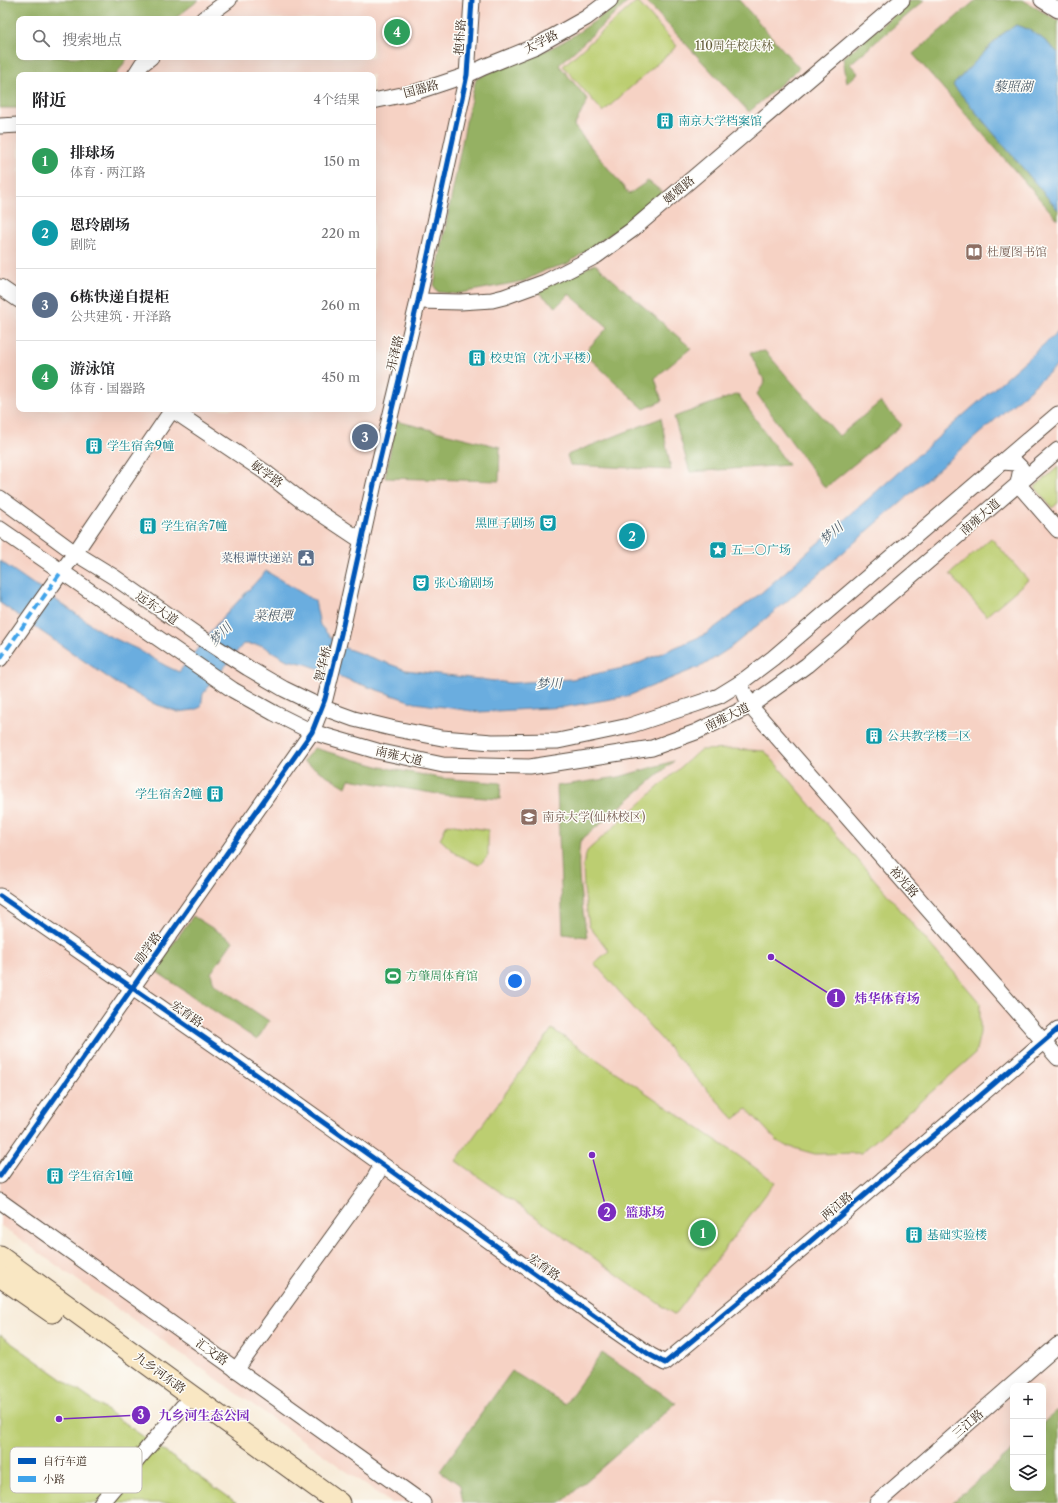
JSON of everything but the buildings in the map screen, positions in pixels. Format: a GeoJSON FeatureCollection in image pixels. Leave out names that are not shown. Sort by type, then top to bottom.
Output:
{"type":"FeatureCollection","features":[{"type":"Feature","properties":{"kind":"main road","name":"九乡河东路"},"geometry":{"type":"LineString","coordinates":[[0,1257],[339,1503]]}},
{"type":"Feature","properties":{"kind":"main road","name":"九乡河东路"},"geometry":{"type":"LineString","coordinates":[[0,1276],[318,1503]]}},
{"type":"Feature","properties":{"kind":"street"},"geometry":{"type":"LineString","coordinates":[[207,16],[229,0]]}},
{"type":"Feature","properties":{"kind":"street","name":"抱朴路"},"geometry":{"type":"LineString","coordinates":[[467,75],[472,0]]}},
{"type":"Feature","properties":{"kind":"street","name":"太学路"},"geometry":{"type":"LineString","coordinates":[[467,75],[536,46],[586,18],[610,0]]}},
{"type":"Feature","properties":{"kind":"street","name":"嫏嬛路"},"geometry":{"type":"LineString","coordinates":[[418,301],[460,302],[492,300],[546,282],[596,256],[632,230],[902,0]]}},
{"type":"Feature","properties":{"kind":"street"},"geometry":{"type":"LineString","coordinates":[[1042,0],[1058,10]]}},
{"type":"Feature","properties":{"kind":"street"},"geometry":{"type":"LineString","coordinates":[[136,72],[147,60]]}},
{"type":"Feature","properties":{"kind":"street","name":"国器路"},"geometry":{"type":"LineString","coordinates":[[376,100],[416,92],[467,75]]}},
{"type":"Feature","properties":{"kind":"street","name":"开泽路"},"geometry":{"type":"LineString","coordinates":[[341,634],[374,484],[418,301],[467,75]]}},
{"type":"Feature","properties":{"kind":"street"},"geometry":{"type":"LineString","coordinates":[[0,126],[16,124]]}},
{"type":"Feature","properties":{"kind":"street"},"geometry":{"type":"LineString","coordinates":[[0,287],[16,298]]}},
{"type":"Feature","properties":{"kind":"street"},"geometry":{"type":"LineString","coordinates":[[0,659],[75,553],[171,412]]}},
{"type":"Feature","properties":{"kind":"street","name":"敏学路"},"geometry":{"type":"LineString","coordinates":[[177,412],[265,472],[302,501],[362,541]]}},
{"type":"Feature","properties":{"kind":"street","name":"南雍大道"},"geometry":{"type":"LineString","coordinates":[[323,703],[354,719],[442,738],[492,742],[558,742],[629,726],[719,696],[740,683],[773,658],[1058,414]]}},
{"type":"Feature","properties":{"kind":"street","name":"南雍大道"},"geometry":{"type":"LineString","coordinates":[[312,732],[377,751],[443,765],[530,767],[652,748],[696,732],[750,706],[807,665],[1058,450]]}},
{"type":"Feature","properties":{"kind":"street"},"geometry":{"type":"LineString","coordinates":[[1002,462],[1016,463],[1021,468],[1018,484],[1058,530]]}},
{"type":"Feature","properties":{"kind":"street","name":"远东大道"},"geometry":{"type":"LineString","coordinates":[[0,498],[75,553],[114,577],[196,635],[284,689],[323,703]]}},
{"type":"Feature","properties":{"kind":"street","name":"远东大道"},"geometry":{"type":"LineString","coordinates":[[0,529],[233,690],[312,732]]}},
{"type":"Feature","properties":{"kind":"street","name":"智华桥"},"geometry":{"type":"LineString","coordinates":[[312,732],[323,703],[341,634]]}},
{"type":"Feature","properties":{"kind":"street","name":"裕光路"},"geometry":{"type":"LineString","coordinates":[[740,683],[750,706],[1058,1058]]}},
{"type":"Feature","properties":{"kind":"street","name":"励学路"},"geometry":{"type":"LineString","coordinates":[[0,1176],[312,732]]}},
{"type":"Feature","properties":{"kind":"street"},"geometry":{"type":"LineString","coordinates":[[528,742],[530,767]]}},
{"type":"Feature","properties":{"kind":"street","name":"宏育路"},"geometry":{"type":"LineString","coordinates":[[0,896],[362,1150],[614,1330],[650,1355],[665,1363]]}},
{"type":"Feature","properties":{"kind":"street"},"geometry":{"type":"LineString","coordinates":[[1044,1041],[1058,1029]]}},
{"type":"Feature","properties":{"kind":"street","name":"两江路"},"geometry":{"type":"LineString","coordinates":[[665,1363],[1044,1041]]}},
{"type":"Feature","properties":{"kind":"street"},"geometry":{"type":"LineString","coordinates":[[236,1370],[370,1184],[382,1165]]}},
{"type":"Feature","properties":{"kind":"street","name":"汇文路"},"geometry":{"type":"LineString","coordinates":[[0,1202],[423,1503]]}},
{"type":"Feature","properties":{"kind":"street","name":"三江路"},"geometry":{"type":"LineString","coordinates":[[877,1503],[1058,1345]]}},
{"type":"Feature","properties":{"kind":"street"},"geometry":{"type":"LineString","coordinates":[[142,1454],[183,1406]]}},
{"type":"Feature","properties":{"kind":"street"},"geometry":{"type":"LineString","coordinates":[[101,1503],[109,1493]]}},
{"type":"Feature","properties":{"kind":"shaded area","name":"南京大学(仙林校区)"},"geometry":{"type":"Polygon","coordinates":[[[0,0],[1058,0],[1058,1427],[1046,1438],[1046,1383],[1010,1383],[1010,1470],[973,1503],[391,1503],[0,1225],[0,0]]]}},
{"type":"Feature","properties":{"kind":"green space"},"geometry":{"type":"Polygon","coordinates":[[[0,0],[199,0],[178,16],[16,16],[16,60],[126,60],[118,72],[16,72],[16,108],[0,108],[0,0]]]}},
{"type":"Feature","properties":{"kind":"green space"},"geometry":{"type":"Polygon","coordinates":[[[623,0],[629,1],[559,65],[588,100],[574,126],[629,194],[648,181],[665,194],[567,264],[546,270],[524,281],[456,294],[438,292],[434,286],[468,112],[476,79],[563,42],[623,0]]]}},
{"type":"Feature","properties":{"kind":"green space","name":"110周年校庆林"},"geometry":{"type":"Polygon","coordinates":[[[645,0],[739,0],[799,68],[749,112],[645,0]]]}},
{"type":"Feature","properties":{"kind":"green space"},"geometry":{"type":"Polygon","coordinates":[[[911,0],[925,0],[850,64],[858,73],[847,83],[843,58],[911,0]]]}},
{"type":"Feature","properties":{"kind":"green space"},"geometry":{"type":"Polygon","coordinates":[[[976,0],[1023,0],[1058,21],[1058,53],[1039,36],[1016,25],[1001,35],[953,85],[1058,210],[1058,220],[913,54],[976,0]]]}},
{"type":"Feature","properties":{"kind":"green space"},"geometry":{"type":"Polygon","coordinates":[[[637,1],[677,46],[603,112],[563,66],[637,1]]]}},
{"type":"Feature","properties":{"kind":"green space"},"geometry":{"type":"Polygon","coordinates":[[[595,264],[691,348],[655,378],[662,401],[644,409],[584,353],[608,327],[569,294],[556,307],[537,291],[595,264]]]}},
{"type":"Feature","properties":{"kind":"green space"},"geometry":{"type":"Polygon","coordinates":[[[765,351],[839,436],[880,402],[902,425],[825,488],[757,394],[765,382],[750,353],[765,351]]]}},
{"type":"Feature","properties":{"kind":"green space"},"geometry":{"type":"Polygon","coordinates":[[[738,394],[788,465],[690,472],[674,417],[738,394]]]}},
{"type":"Feature","properties":{"kind":"green space"},"geometry":{"type":"Polygon","coordinates":[[[661,418],[671,470],[570,465],[567,455],[661,418]]]}},
{"type":"Feature","properties":{"kind":"green space"},"geometry":{"type":"Polygon","coordinates":[[[396,421],[500,447],[499,481],[385,478],[396,421]]]}},
{"type":"Feature","properties":{"kind":"green space"},"geometry":{"type":"Polygon","coordinates":[[[1058,467],[1058,503],[1052,508],[1035,487],[1058,467]]]}},
{"type":"Feature","properties":{"kind":"green space"},"geometry":{"type":"Polygon","coordinates":[[[991,538],[1028,580],[986,616],[950,574],[991,538]]]}},
{"type":"Feature","properties":{"kind":"green space"},"geometry":{"type":"Polygon","coordinates":[[[314,748],[381,767],[440,778],[501,783],[500,799],[444,795],[349,779],[346,787],[303,761],[314,748]]]}},
{"type":"Feature","properties":{"kind":"green space"},"geometry":{"type":"Polygon","coordinates":[[[733,749],[765,751],[980,1003],[980,1033],[975,1054],[861,1153],[815,1154],[787,1146],[777,1141],[747,1109],[734,1119],[594,963],[609,951],[589,926],[584,889],[583,866],[587,851],[700,750],[733,749]]]}},
{"type":"Feature","properties":{"kind":"green space"},"geometry":{"type":"Polygon","coordinates":[[[674,761],[580,841],[579,877],[587,937],[563,934],[557,786],[619,777],[674,761]]]}},
{"type":"Feature","properties":{"kind":"green space"},"geometry":{"type":"Polygon","coordinates":[[[447,824],[488,830],[488,856],[479,865],[456,854],[440,839],[447,824]]]}},
{"type":"Feature","properties":{"kind":"green space"},"geometry":{"type":"Polygon","coordinates":[[[193,916],[233,941],[211,973],[214,984],[269,1021],[257,1040],[154,970],[193,916]]]}},
{"type":"Feature","properties":{"kind":"green space"},"geometry":{"type":"Polygon","coordinates":[[[552,1029],[775,1182],[675,1315],[456,1161],[552,1029]]]}},
{"type":"Feature","properties":{"kind":"green space"},"geometry":{"type":"Polygon","coordinates":[[[0,1335],[237,1503],[0,1503],[0,1335]]]}},
{"type":"Feature","properties":{"kind":"green space"},"geometry":{"type":"Polygon","coordinates":[[[602,1353],[676,1403],[561,1503],[463,1503],[460,1485],[440,1471],[512,1371],[565,1404],[602,1353]]]}},
{"type":"Feature","properties":{"kind":"green space"},"geometry":{"type":"Polygon","coordinates":[[[1058,1410],[1058,1503],[952,1503],[1010,1453],[1010,1491],[1046,1491],[1046,1420],[1058,1410]]]}},
{"type":"Feature","properties":{"kind":"water","name":"藜照湖"},"geometry":{"type":"Polygon","coordinates":[[[1016,25],[1039,36],[1058,53],[1058,210],[953,85],[1001,35],[1016,25]]]}},
{"type":"Feature","properties":{"kind":"water"},"geometry":{"type":"Polygon","coordinates":[[[1058,332],[1058,365],[792,597],[730,648],[704,665],[628,696],[565,707],[479,712],[415,703],[306,664],[287,660],[261,645],[243,644],[203,694],[201,707],[194,710],[178,712],[152,703],[116,683],[0,603],[0,561],[105,634],[137,649],[179,672],[216,625],[266,571],[315,601],[320,625],[337,645],[406,670],[511,683],[572,679],[632,666],[706,634],[761,593],[1058,332]]]}},
{"type":"Feature","properties":{"kind":"marked path"},"geometry":{"type":"LineString","coordinates":[[0,659],[61,572]]}},
{"type":"Feature","properties":{"kind":"cycle path"},"geometry":{"type":"LineString","coordinates":[[0,1176],[312,732],[325,699],[341,634],[374,484],[418,301],[467,75],[472,0]]}},
{"type":"Feature","properties":{"kind":"cycle path"},"geometry":{"type":"LineString","coordinates":[[0,896],[219,1048],[614,1330],[650,1355],[665,1363],[771,1275],[1058,1029]]}},
{"type":"Feature","properties":{"kind":"place","name":"游泳馆"},"geometry":{"type":"Point","coordinates":[397,32]}},
{"type":"Feature","properties":{"kind":"place","name":"南京大学档案馆"},"geometry":{"type":"Point","coordinates":[665,121]}},
{"type":"Feature","properties":{"kind":"place","name":"杜厦图书馆"},"geometry":{"type":"Point","coordinates":[974,252]}},
{"type":"Feature","properties":{"kind":"place","name":"校史馆（沈小平楼）"},"geometry":{"type":"Point","coordinates":[477,358]}},
{"type":"Feature","properties":{"kind":"place","name":"6栋快递自提柜"},"geometry":{"type":"Point","coordinates":[365,437]}},
{"type":"Feature","properties":{"kind":"place","name":"学生宿舍9幢"},"geometry":{"type":"Point","coordinates":[94,446]}},
{"type":"Feature","properties":{"kind":"place","name":"黑匣子剧场"},"geometry":{"type":"Point","coordinates":[548,523]}},
{"type":"Feature","properties":{"kind":"place","name":"学生宿舍7幢"},"geometry":{"type":"Point","coordinates":[148,526]}},
{"type":"Feature","properties":{"kind":"place","name":"恩玲剧场"},"geometry":{"type":"Point","coordinates":[632,536]}},
{"type":"Feature","properties":{"kind":"place","name":"五二〇广场"},"geometry":{"type":"Point","coordinates":[718,550]}},
{"type":"Feature","properties":{"kind":"place","name":"菜根谭快递站"},"geometry":{"type":"Point","coordinates":[306,558]}},
{"type":"Feature","properties":{"kind":"place","name":"张心瑜剧场"},"geometry":{"type":"Point","coordinates":[421,583]}},
{"type":"Feature","properties":{"kind":"place","name":"公共教学楼二区"},"geometry":{"type":"Point","coordinates":[874,736]}},
{"type":"Feature","properties":{"kind":"place","name":"学生宿舍2幢"},"geometry":{"type":"Point","coordinates":[215,794]}},
{"type":"Feature","properties":{"kind":"place","name":"南京大学(仙林校区)"},"geometry":{"type":"Point","coordinates":[529,817]}},
{"type":"Feature","properties":{"kind":"place","name":"炜华体育场"},"geometry":{"type":"Point","coordinates":[771,957]}},
{"type":"Feature","properties":{"kind":"place","name":"方肇周体育馆"},"geometry":{"type":"Point","coordinates":[393,976]}},
{"type":"Feature","properties":{"kind":"place","name":"篮球场"},"geometry":{"type":"Point","coordinates":[592,1155]}},
{"type":"Feature","properties":{"kind":"place","name":"学生宿舍1幢"},"geometry":{"type":"Point","coordinates":[55,1176]}},
{"type":"Feature","properties":{"kind":"place","name":"排球场"},"geometry":{"type":"Point","coordinates":[703,1233]}},
{"type":"Feature","properties":{"kind":"place","name":"基础实验楼"},"geometry":{"type":"Point","coordinates":[914,1235]}},
{"type":"Feature","properties":{"kind":"place","name":"九乡河生态公园"},"geometry":{"type":"Point","coordinates":[59,1419]}},
{"type":"Feature","properties":{"kind":"water label","name":"梦川"},"geometry":{"type":"Point","coordinates":[831,533]}},
{"type":"Feature","properties":{"kind":"water label","name":"菜根潭"},"geometry":{"type":"Point","coordinates":[273,615]}},
{"type":"Feature","properties":{"kind":"water label","name":"梦川"},"geometry":{"type":"Point","coordinates":[220,634]}},
{"type":"Feature","properties":{"kind":"water label","name":"梦川"},"geometry":{"type":"Point","coordinates":[549,683]}}]}
